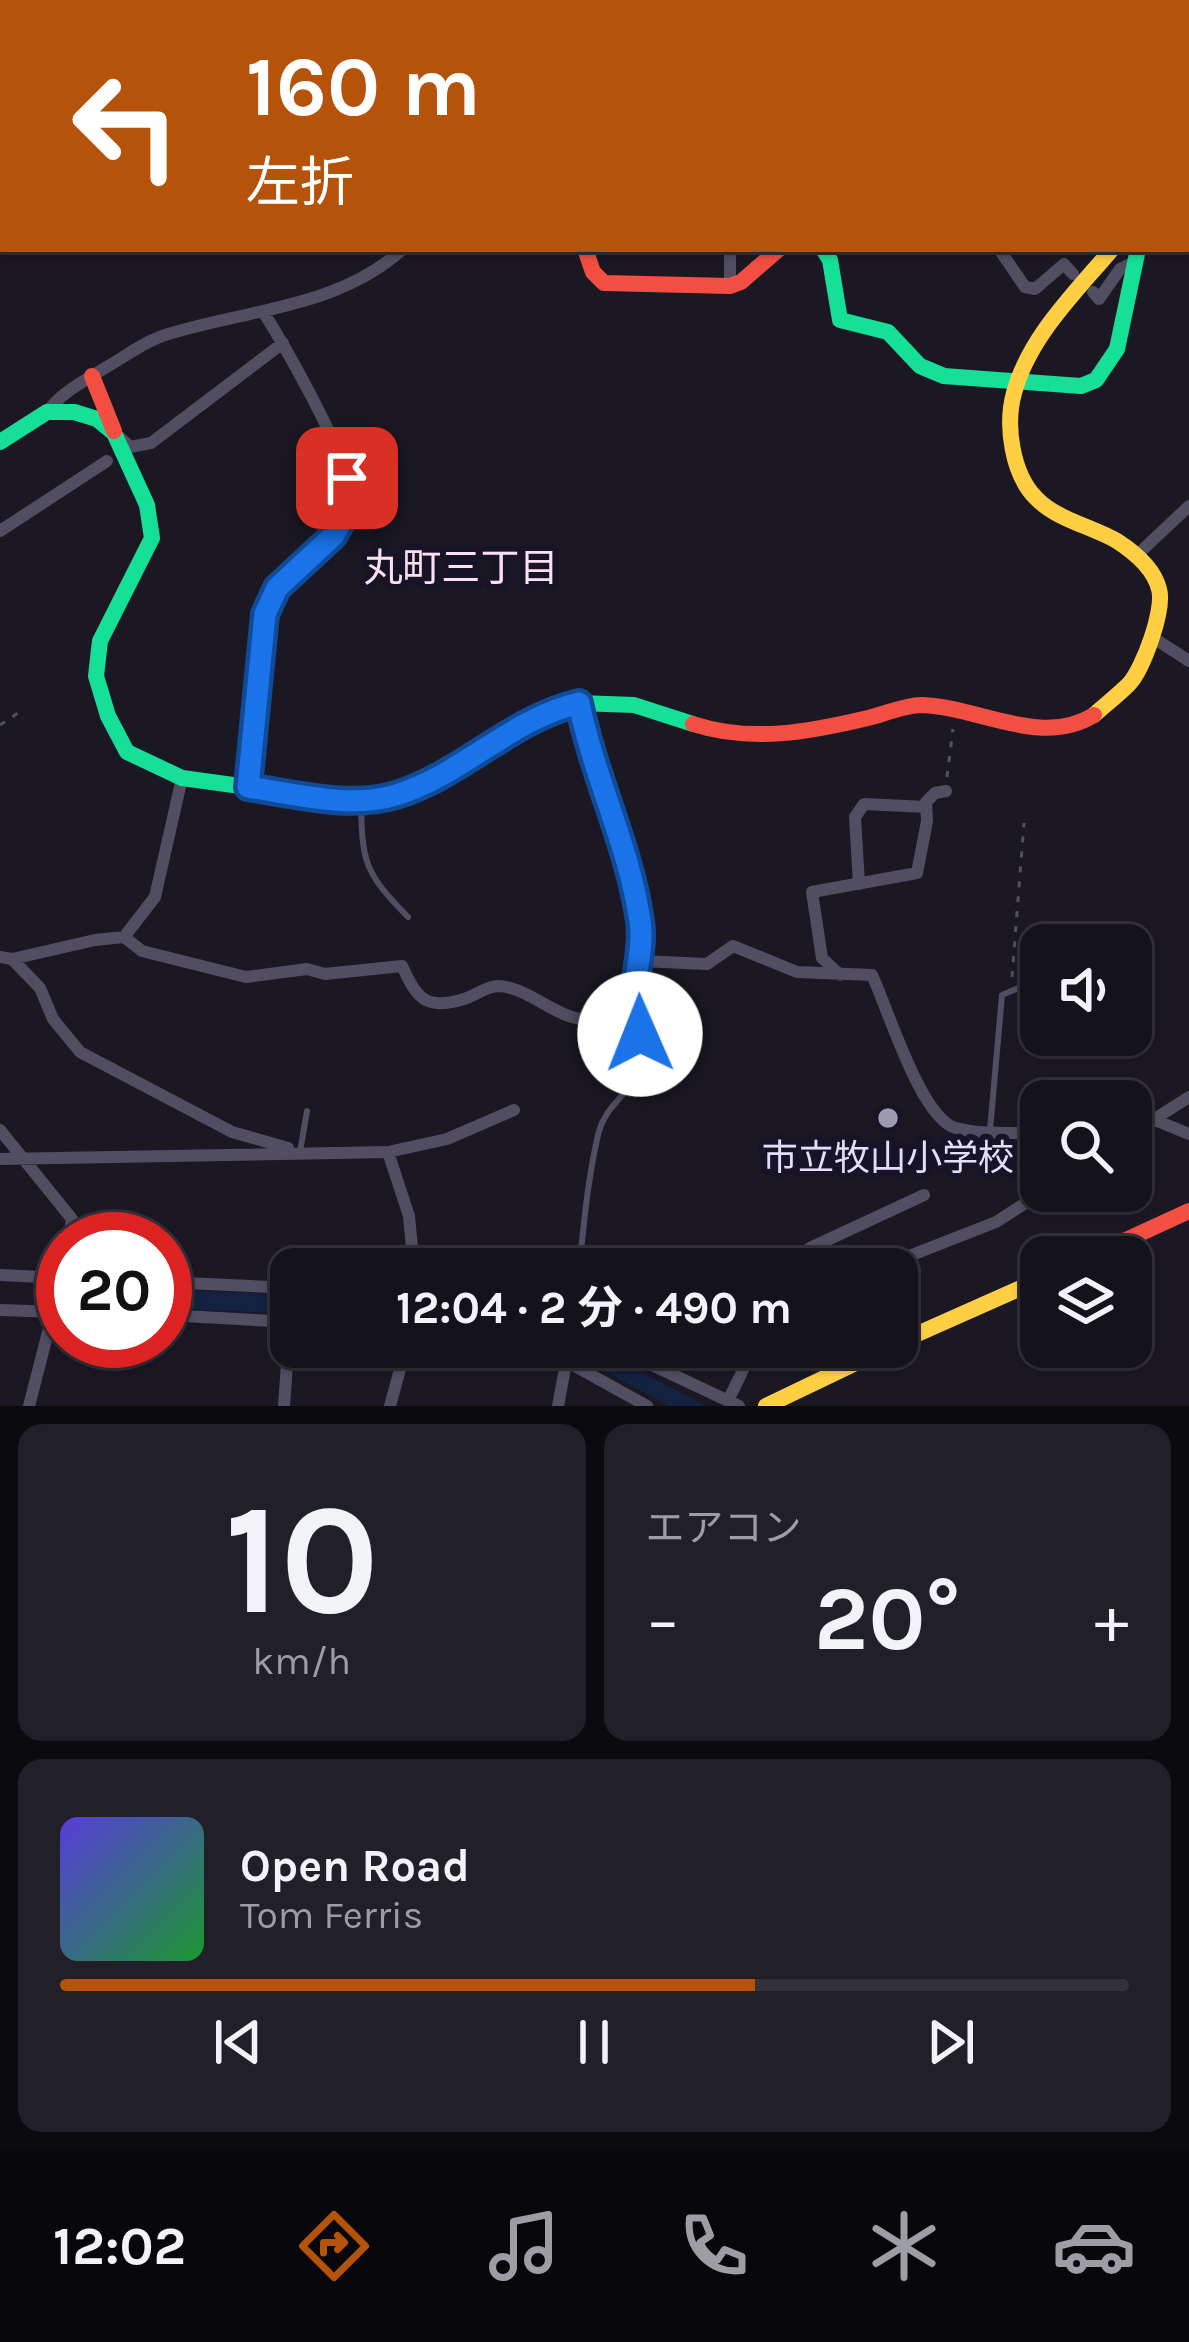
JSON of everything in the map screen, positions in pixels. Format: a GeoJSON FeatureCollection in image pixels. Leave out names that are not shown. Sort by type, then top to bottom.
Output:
{"type":"FeatureCollection","features":[{"type":"Feature","properties":{"kind":"street"},"geometry":{"type":"LineString","coordinates":[[0,442],[47,412],[59,397],[159,337],[264,313],[352,285],[399,252]]}},
{"type":"Feature","properties":{"kind":"street"},"geometry":{"type":"LineString","coordinates":[[586,252],[593,272],[604,283],[694,289],[741,282],[776,252]]}},
{"type":"Feature","properties":{"kind":"street"},"geometry":{"type":"LineString","coordinates":[[730,252],[730,286]]}},
{"type":"Feature","properties":{"kind":"street"},"geometry":{"type":"LineString","coordinates":[[825,252],[840,320],[885,331],[926,370],[944,376],[1068,387],[1102,377],[1125,323],[1137,255]]}},
{"type":"Feature","properties":{"kind":"street"},"geometry":{"type":"LineString","coordinates":[[1001,252],[1025,286],[1035,290],[1064,264],[1073,274]]}},
{"type":"Feature","properties":{"kind":"street"},"geometry":{"type":"LineString","coordinates":[[92,376],[147,505],[152,538],[100,641],[95,676],[127,752],[182,778],[334,799],[394,796],[546,711],[579,703],[634,705],[705,728],[757,735],[805,733],[920,705],[1049,729],[1071,728],[1132,681],[1152,637],[1161,593],[1155,577],[1120,540],[1052,511],[1030,496],[1018,472],[1009,422],[1018,380],[1043,333],[1110,252]]}},
{"type":"Feature","properties":{"kind":"street"},"geometry":{"type":"LineString","coordinates":[[1093,292],[1099,299],[1120,269],[1137,255]]}},
{"type":"Feature","properties":{"kind":"street"},"geometry":{"type":"LineString","coordinates":[[248,787],[265,614],[277,588],[334,535],[346,513],[347,478],[264,313]]}},
{"type":"Feature","properties":{"kind":"street"},"geometry":{"type":"LineString","coordinates":[[47,412],[74,412],[98,419],[130,447],[152,442],[283,343]]}},
{"type":"Feature","properties":{"kind":"street"},"geometry":{"type":"LineString","coordinates":[[0,531],[107,461]]}},
{"type":"Feature","properties":{"kind":"street"},"geometry":{"type":"LineString","coordinates":[[1136,555],[1189,506]]}},
{"type":"Feature","properties":{"kind":"street"},"geometry":{"type":"LineString","coordinates":[[1152,637],[1189,661]]}},
{"type":"Feature","properties":{"kind":"street"},"geometry":{"type":"LineString","coordinates":[[6,958],[124,937],[142,951],[246,977],[307,969],[325,974],[403,966],[414,994],[422,1000],[461,1000],[495,985],[518,990],[580,1019],[619,1010],[635,994],[641,925],[579,703]]}},
{"type":"Feature","properties":{"kind":"street"},"geometry":{"type":"LineString","coordinates":[[952,729],[956,709]]}},
{"type":"Feature","properties":{"kind":"street"},"geometry":{"type":"LineString","coordinates":[[124,937],[155,897],[182,778]]}},
{"type":"Feature","properties":{"kind":"street"},"geometry":{"type":"LineString","coordinates":[[841,975],[822,958],[812,892],[917,873],[926,807],[935,793],[946,791]]}},
{"type":"Feature","properties":{"kind":"street"},"geometry":{"type":"LineString","coordinates":[[859,884],[855,817],[864,804],[926,807]]}},
{"type":"Feature","properties":{"kind":"street"},"geometry":{"type":"LineString","coordinates":[[640,962],[707,964],[733,946],[797,972],[872,975],[904,1058],[940,1120],[956,1128],[1020,1132]]}},
{"type":"Feature","properties":{"kind":"street"},"geometry":{"type":"LineString","coordinates":[[6,958],[40,988],[53,1019],[80,1052],[232,1132],[300,1152]]}},
{"type":"Feature","properties":{"kind":"street"},"geometry":{"type":"LineString","coordinates":[[1152,1122],[1189,1097]]}},
{"type":"Feature","properties":{"kind":"street"},"geometry":{"type":"LineString","coordinates":[[0,1159],[388,1152],[446,1139],[514,1110]]}},
{"type":"Feature","properties":{"kind":"street"},"geometry":{"type":"LineString","coordinates":[[1155,1120],[1189,1134]]}},
{"type":"Feature","properties":{"kind":"street"},"geometry":{"type":"LineString","coordinates":[[0,1130],[66,1212]]}},
{"type":"Feature","properties":{"kind":"street"},"geometry":{"type":"LineString","coordinates":[[388,1152],[410,1216],[412,1248]]}},
{"type":"Feature","properties":{"kind":"street"},"geometry":{"type":"LineString","coordinates":[[810,1248],[924,1195]]}},
{"type":"Feature","properties":{"kind":"street"},"geometry":{"type":"LineString","coordinates":[[918,1253],[996,1222],[1020,1206]]}},
{"type":"Feature","properties":{"kind":"street"},"geometry":{"type":"LineString","coordinates":[[1135,1236],[1189,1211]]}},
{"type":"Feature","properties":{"kind":"street"},"geometry":{"type":"LineString","coordinates":[[0,1275],[36,1276]]}},
{"type":"Feature","properties":{"kind":"street"},"geometry":{"type":"LineString","coordinates":[[192,1283],[270,1287]]}},
{"type":"Feature","properties":{"kind":"street"},"geometry":{"type":"LineString","coordinates":[[918,1334],[1020,1288]]}},
{"type":"Feature","properties":{"kind":"street"},"geometry":{"type":"LineString","coordinates":[[0,1310],[36,1311]]}},
{"type":"Feature","properties":{"kind":"street"},"geometry":{"type":"LineString","coordinates":[[192,1317],[270,1321]]}},
{"type":"Feature","properties":{"kind":"street"},"geometry":{"type":"LineString","coordinates":[[29,1406],[41,1368]]}},
{"type":"Feature","properties":{"kind":"street"},"geometry":{"type":"LineString","coordinates":[[284,1406],[287,1368]]}},
{"type":"Feature","properties":{"kind":"street"},"geometry":{"type":"LineString","coordinates":[[390,1406],[400,1368]]}},
{"type":"Feature","properties":{"kind":"street"},"geometry":{"type":"LineString","coordinates":[[558,1406],[565,1368]]}},
{"type":"Feature","properties":{"kind":"street"},"geometry":{"type":"LineString","coordinates":[[589,1368],[647,1406]]}},
{"type":"Feature","properties":{"kind":"street"},"geometry":{"type":"LineString","coordinates":[[659,1368],[733,1403],[746,1368]]}},
{"type":"Feature","properties":{"kind":"street"},"geometry":{"type":"LineString","coordinates":[[766,1406],[845,1368]]}},
{"type":"Feature","properties":{"kind":"lane"},"geometry":{"type":"LineString","coordinates":[[362,798],[362,854],[376,884],[407,917]]}},
{"type":"Feature","properties":{"kind":"lane"},"geometry":{"type":"LineString","coordinates":[[989,1130],[1002,995],[1020,986]]}},
{"type":"Feature","properties":{"kind":"lane"},"geometry":{"type":"LineString","coordinates":[[581,1248],[600,1126],[612,1104],[628,1089],[640,1034],[635,994]]}},
{"type":"Feature","properties":{"kind":"lane"},"geometry":{"type":"LineString","coordinates":[[300,1152],[307,1111]]}},
{"type":"Feature","properties":{"kind":"path"},"geometry":{"type":"LineString","coordinates":[[0,725],[18,713]]}},
{"type":"Feature","properties":{"kind":"path"},"geometry":{"type":"LineString","coordinates":[[946,791],[952,729]]}},
{"type":"Feature","properties":{"kind":"path"},"geometry":{"type":"LineString","coordinates":[[1011,989],[1024,823]]}},
{"type":"Feature","properties":{"kind":"water"},"geometry":{"type":"Polygon","coordinates":[[[192,1290],[270,1294],[270,1313],[192,1309],[192,1290]]]}},
{"type":"Feature","properties":{"kind":"water"},"geometry":{"type":"Polygon","coordinates":[[[599,1368],[635,1368],[706,1406],[669,1406],[599,1368]]]}},
{"type":"Feature","properties":{"kind":"traffic: fast"},"geometry":{"type":"LineString","coordinates":[[825,252],[840,320],[888,332],[920,366],[944,376],[1081,386],[1096,380],[1117,349],[1137,252]]}},
{"type":"Feature","properties":{"kind":"traffic: fast"},"geometry":{"type":"LineString","coordinates":[[0,442],[47,412],[74,412],[97,419],[114,433],[147,505],[152,538],[100,641],[96,676],[108,716],[127,752],[182,778],[335,799],[394,796],[546,711],[579,703],[634,705],[693,724]]}},
{"type":"Feature","properties":{"kind":"traffic: slow"},"geometry":{"type":"LineString","coordinates":[[1094,715],[1129,684],[1140,666],[1156,624],[1159,589],[1148,568],[1123,545],[1054,512],[1036,498],[1016,463],[1010,420],[1014,393],[1030,353],[1109,252]]}},
{"type":"Feature","properties":{"kind":"traffic: slow"},"geometry":{"type":"LineString","coordinates":[[918,1334],[1020,1288]]}},
{"type":"Feature","properties":{"kind":"traffic: slow"},"geometry":{"type":"LineString","coordinates":[[766,1406],[845,1368]]}},
{"type":"Feature","properties":{"kind":"traffic: jam"},"geometry":{"type":"LineString","coordinates":[[586,252],[593,272],[604,283],[730,286],[776,252]]}},
{"type":"Feature","properties":{"kind":"traffic: jam"},"geometry":{"type":"LineString","coordinates":[[92,376],[114,431]]}},
{"type":"Feature","properties":{"kind":"traffic: jam"},"geometry":{"type":"LineString","coordinates":[[693,724],[737,733],[780,733],[824,728],[922,705],[1031,727],[1053,728],[1094,715]]}},
{"type":"Feature","properties":{"kind":"traffic: jam"},"geometry":{"type":"LineString","coordinates":[[1135,1236],[1189,1211]]}},
{"type":"Feature","properties":{"kind":"place","name":"市立牧山小学校"},"geometry":{"type":"Point","coordinates":[888,1118]}},
{"type":"Feature","properties":{"kind":"district","name":"丸町三丁目"},"geometry":{"type":"Point","coordinates":[461,568]}},
{"type":"Feature","properties":{"kind":"route"},"geometry":{"type":"LineString","coordinates":[[347,478],[346,513],[334,535],[277,588],[265,614],[248,787],[334,799],[394,796],[546,711],[579,703],[641,925],[635,994],[640,1034]]}}]}
